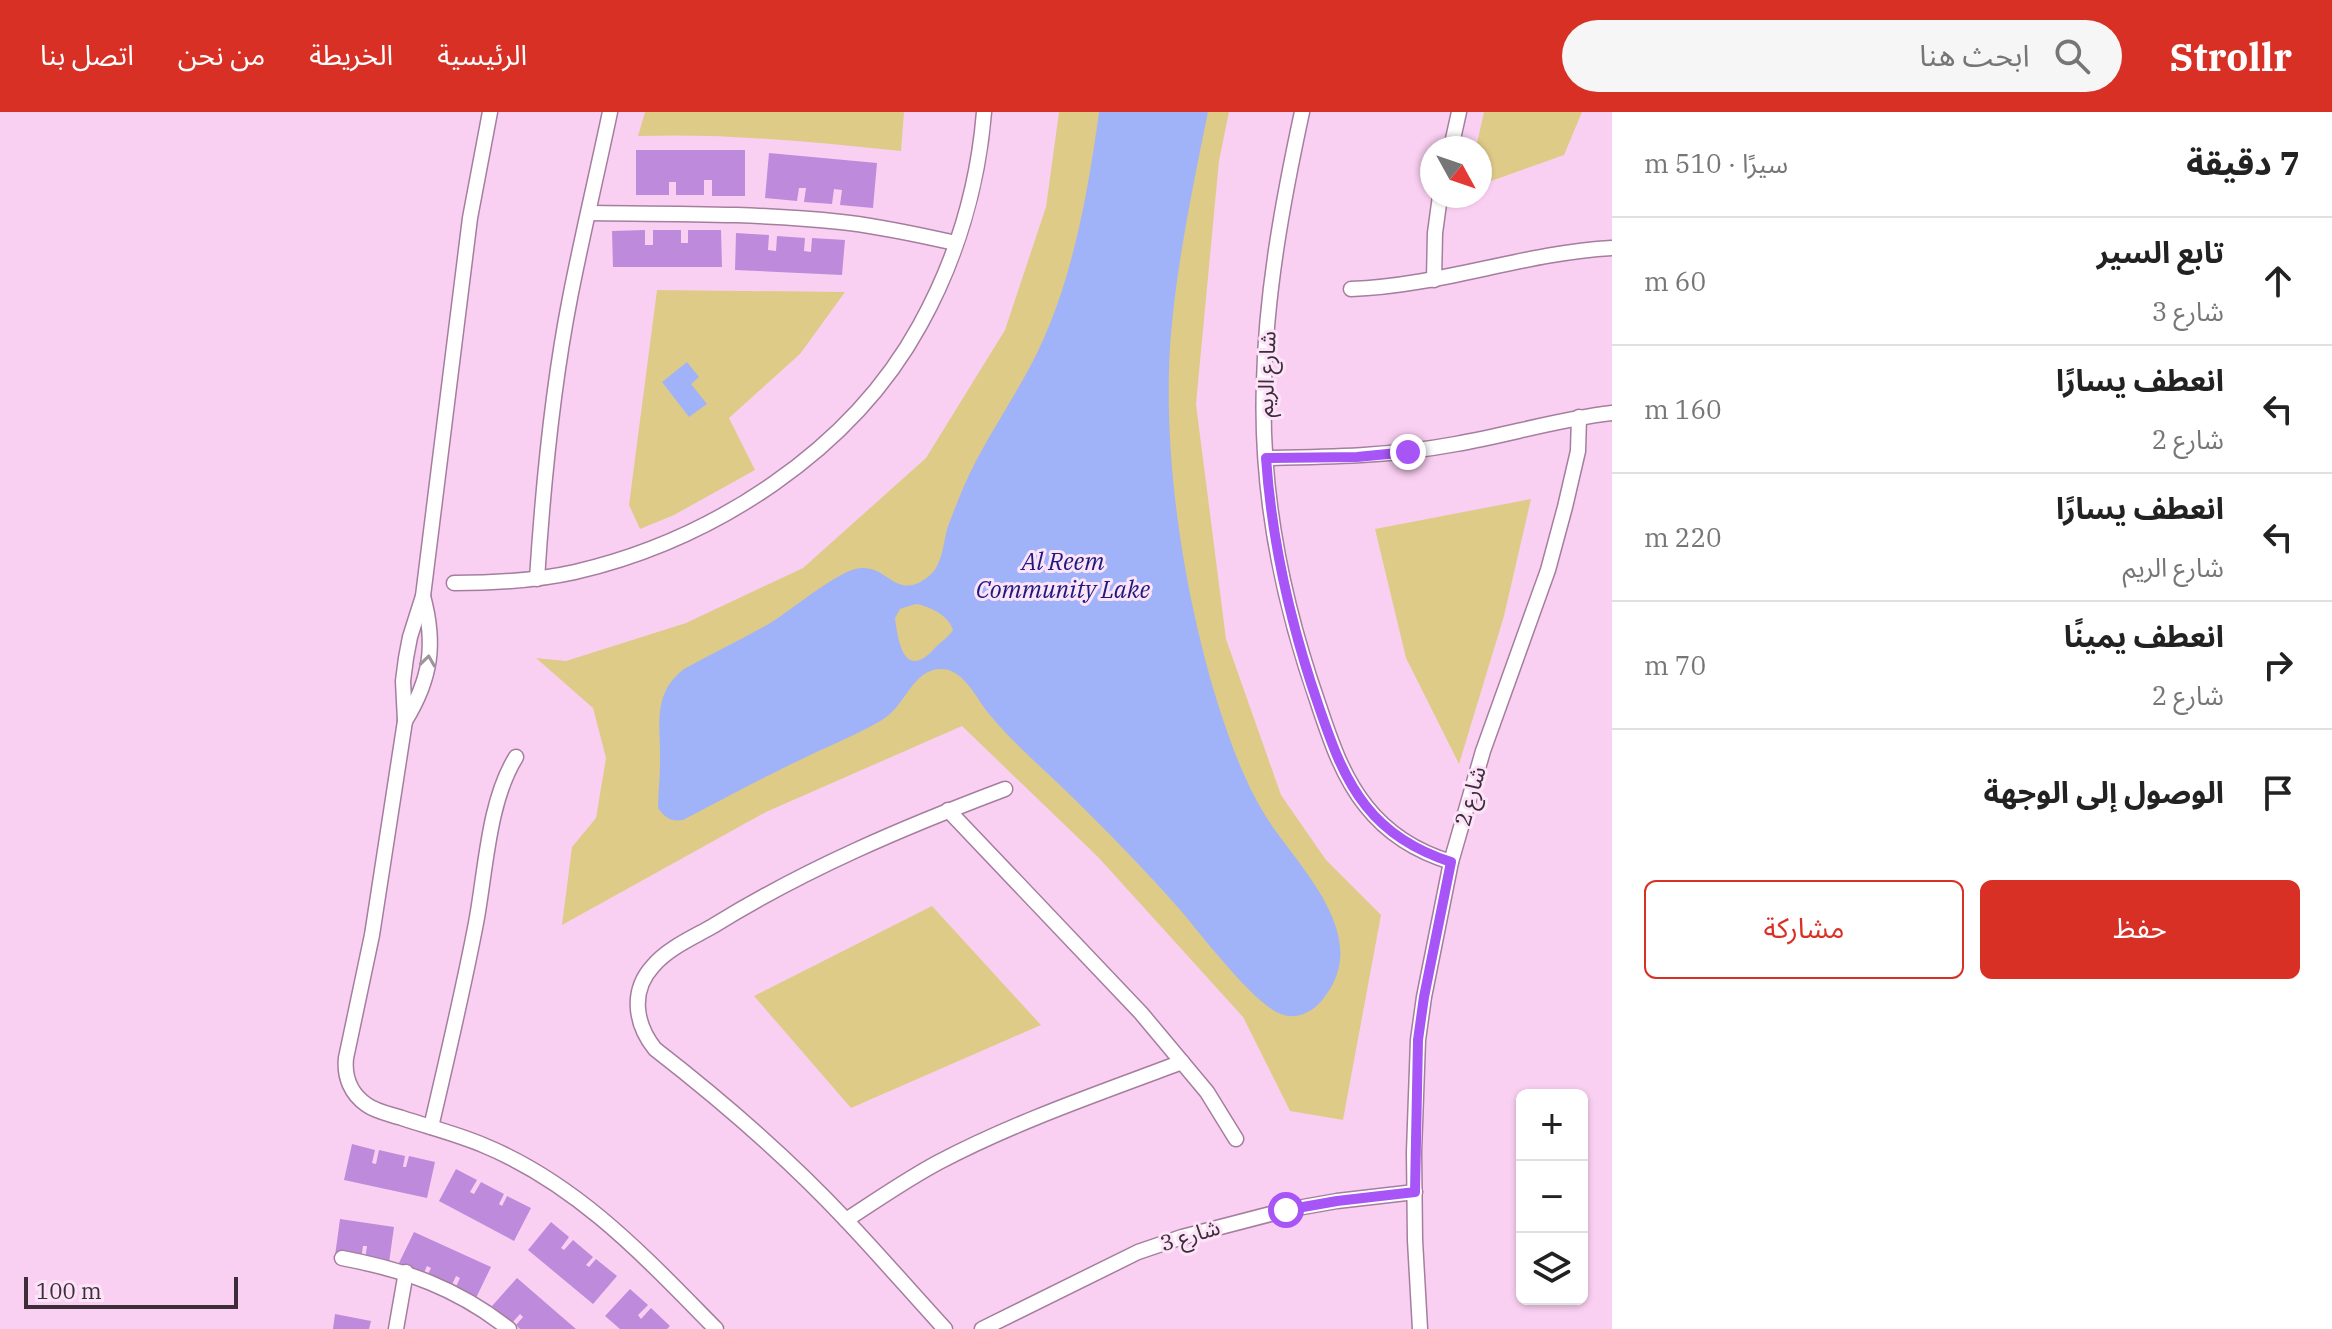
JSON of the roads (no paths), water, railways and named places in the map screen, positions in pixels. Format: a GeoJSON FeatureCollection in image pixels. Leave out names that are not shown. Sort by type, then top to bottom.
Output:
{"type":"FeatureCollection","features":[{"type":"Feature","properties":{"kind":"street"},"geometry":{"type":"LineString","coordinates":[[490,112],[470,218],[423,596],[406,658],[403,681],[405,721],[372,935],[345,1066],[348,1083],[367,1105],[471,1140],[511,1157],[578,1198],[629,1241],[716,1329]]}},
{"type":"Feature","properties":{"kind":"street"},"geometry":{"type":"LineString","coordinates":[[537,579],[556,383],[570,299],[610,112]]}},
{"type":"Feature","properties":{"kind":"street"},"geometry":{"type":"LineString","coordinates":[[454,583],[537,579],[642,552],[709,522],[776,482],[843,425],[893,366],[919,328],[933,300],[956,243],[974,185],[984,112]]}},
{"type":"Feature","properties":{"kind":"street","name":"شارع الريم"},"geometry":{"type":"LineString","coordinates":[[1302,112],[1285,196],[1265,346],[1266,458],[1276,551],[1308,674],[1335,752],[1355,790],[1382,823],[1417,849],[1451,862]]}},
{"type":"Feature","properties":{"kind":"street"},"geometry":{"type":"LineString","coordinates":[[1454,136],[1459,112]]}},
{"type":"Feature","properties":{"kind":"street"},"geometry":{"type":"LineString","coordinates":[[1434,280],[1438,208]]}},
{"type":"Feature","properties":{"kind":"street"},"geometry":{"type":"LineString","coordinates":[[589,213],[803,218],[881,227],[956,243]]}},
{"type":"Feature","properties":{"kind":"street"},"geometry":{"type":"LineString","coordinates":[[1351,289],[1394,287],[1533,258],[1612,248]]}},
{"type":"Feature","properties":{"kind":"street"},"geometry":{"type":"LineString","coordinates":[[1266,458],[1357,457],[1408,452],[1612,413]]}},
{"type":"Feature","properties":{"kind":"street","name":"شارع 2"},"geometry":{"type":"LineString","coordinates":[[1420,1329],[1415,1192],[1418,1040],[1424,997],[1451,862],[1483,751],[1554,550],[1575,466],[1579,417]]}},
{"type":"Feature","properties":{"kind":"street"},"geometry":{"type":"LineString","coordinates":[[405,721],[420,692],[429,661],[429,620],[423,596]]}},
{"type":"Feature","properties":{"kind":"street"},"geometry":{"type":"LineString","coordinates":[[431,1127],[466,974],[495,808],[503,781],[516,757]]}},
{"type":"Feature","properties":{"kind":"street"},"geometry":{"type":"LineString","coordinates":[[945,1329],[846,1220],[739,1118],[655,1049],[645,1037],[637,1007],[644,978],[653,965],[736,912],[858,848],[1005,789]]}},
{"type":"Feature","properties":{"kind":"street"},"geometry":{"type":"LineString","coordinates":[[948,810],[1116,985],[1207,1092],[1236,1139]]}},
{"type":"Feature","properties":{"kind":"street"},"geometry":{"type":"LineString","coordinates":[[846,1220],[937,1163],[973,1145],[1182,1062]]}},
{"type":"Feature","properties":{"kind":"street","name":"شارع 3"},"geometry":{"type":"LineString","coordinates":[[982,1329],[1138,1252],[1182,1237],[1286,1210],[1415,1192]]}},
{"type":"Feature","properties":{"kind":"street"},"geometry":{"type":"LineString","coordinates":[[342,1258],[406,1272],[464,1298],[509,1329]]}},
{"type":"Feature","properties":{"kind":"street"},"geometry":{"type":"LineString","coordinates":[[396,1329],[406,1272]]}},
{"type":"Feature","properties":{"kind":"water","name":"Al Reem Community Lake"},"geometry":{"type":"Polygon","coordinates":[[[1099,112],[1208,112],[1192,190],[1172,323],[1169,416],[1177,514],[1194,610],[1227,730],[1257,802],[1310,878],[1335,924],[1340,948],[1338,972],[1322,1000],[1301,1015],[1281,1014],[1257,998],[1140,865],[1007,735],[963,679],[948,670],[930,671],[922,676],[882,720],[683,820],[669,818],[658,808],[662,700],[666,689],[684,669],[764,627],[852,570],[874,570],[907,586],[917,584],[934,571],[940,560],[948,526],[972,469],[1050,325],[1077,235],[1099,112]],[[916,604],[900,609],[895,618],[904,654],[916,661],[924,658],[953,630],[943,616],[916,604]]]}},
{"type":"Feature","properties":{"kind":"water"},"geometry":{"type":"Polygon","coordinates":[[[687,362],[699,377],[691,384],[707,404],[689,417],[662,382],[687,362]]]}}]}
